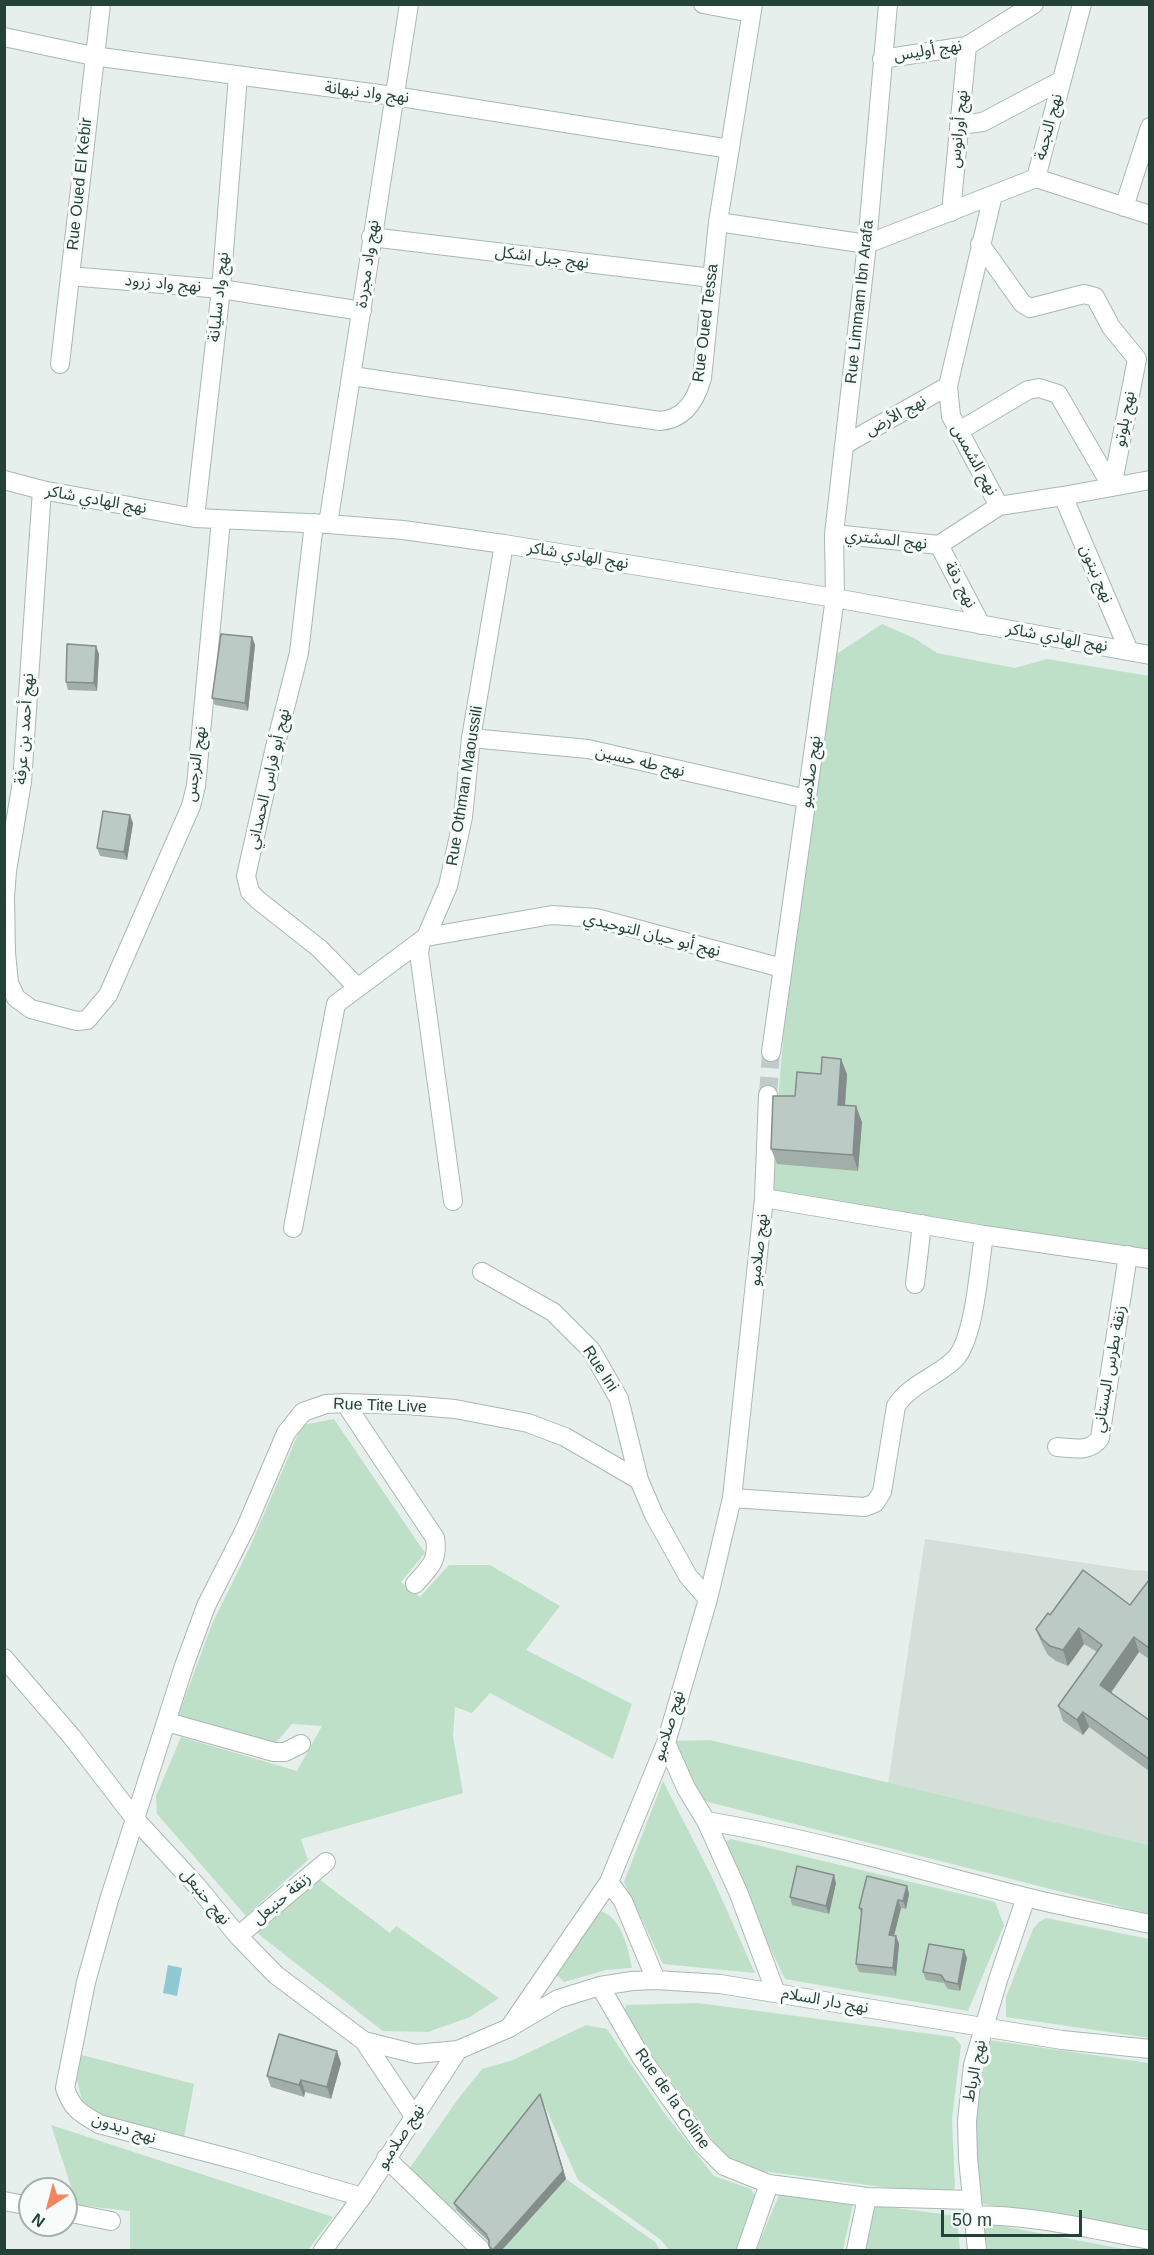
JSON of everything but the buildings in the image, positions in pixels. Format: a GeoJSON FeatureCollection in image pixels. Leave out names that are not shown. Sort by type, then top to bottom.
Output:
{"type":"FeatureCollection","features":[{"type":"Feature","properties":{"kind":"street","name":"Rue Oued El Kebir"},"geometry":{"type":"LineString","coordinates":[[60,364],[93,56],[101,4]]}},
{"type":"Feature","properties":{"kind":"street","name":"نهج واد مجردة"},"geometry":{"type":"LineString","coordinates":[[321,524],[352,376],[371,237],[409,4]]}},
{"type":"Feature","properties":{"kind":"street"},"geometry":{"type":"LineString","coordinates":[[703,4],[752,9]]}},
{"type":"Feature","properties":{"kind":"street","name":"Rue Limmam Ibn Arafa"},"geometry":{"type":"LineString","coordinates":[[835,598],[834,534],[867,244],[888,4]]}},
{"type":"Feature","properties":{"kind":"street","name":"نهج أوليس"},"geometry":{"type":"LineString","coordinates":[[882,59],[967,46],[1034,4]]}},
{"type":"Feature","properties":{"kind":"street","name":"نهج النجمة"},"geometry":{"type":"LineString","coordinates":[[867,244],[1035,178],[1082,4]]}},
{"type":"Feature","properties":{"kind":"street","name":"Rue Oued Tessa"},"geometry":{"type":"LineString","coordinates":[[352,376],[648,419],[668,420],[682,413],[692,402],[699,386],[718,222],[752,9]]}},
{"type":"Feature","properties":{"kind":"street","name":"نهج واد نبهانة"},"geometry":{"type":"LineString","coordinates":[[4,37],[93,56],[394,96],[730,149]]}},
{"type":"Feature","properties":{"kind":"street","name":"نهج أورانوس"},"geometry":{"type":"LineString","coordinates":[[951,212],[967,46]]}},
{"type":"Feature","properties":{"kind":"street","name":"نهج واد سليانة"},"geometry":{"type":"LineString","coordinates":[[195,518],[221,289],[238,76]]}},
{"type":"Feature","properties":{"kind":"street"},"geometry":{"type":"LineString","coordinates":[[959,125],[983,122],[1062,80]]}},
{"type":"Feature","properties":{"kind":"street"},"geometry":{"type":"LineString","coordinates":[[1124,207],[1149,127]]}},
{"type":"Feature","properties":{"kind":"street"},"geometry":{"type":"LineString","coordinates":[[1035,178],[1149,216]]}},
{"type":"Feature","properties":{"kind":"street","name":"نهج الشمس"},"geometry":{"type":"LineString","coordinates":[[993,195],[948,386],[951,416],[999,506],[1149,480]]}},
{"type":"Feature","properties":{"kind":"street"},"geometry":{"type":"LineString","coordinates":[[718,222],[867,244]]}},
{"type":"Feature","properties":{"kind":"street","name":"نهج جبل اشكل"},"geometry":{"type":"LineString","coordinates":[[371,237],[712,278]]}},
{"type":"Feature","properties":{"kind":"street","name":"نهج بلوتو"},"geometry":{"type":"LineString","coordinates":[[980,244],[1022,303],[1030,308],[1084,294],[1095,297],[1112,327],[1143,357],[1112,487]]}},
{"type":"Feature","properties":{"kind":"street","name":"نهج واد زرود"},"geometry":{"type":"LineString","coordinates":[[70,276],[221,289],[362,310]]}},
{"type":"Feature","properties":{"kind":"street","name":"نهج الأرض"},"geometry":{"type":"LineString","coordinates":[[844,445],[948,386]]}},
{"type":"Feature","properties":{"kind":"street"},"geometry":{"type":"LineString","coordinates":[[959,431],[1028,390],[1039,388],[1058,394],[1112,487]]}},
{"type":"Feature","properties":{"kind":"street","name":"نهج الهادي شاكر"},"geometry":{"type":"LineString","coordinates":[[4,480],[42,490],[195,518],[403,530],[504,544],[835,598],[1149,655]]}},
{"type":"Feature","properties":{"kind":"street","name":"نهج أحمد بن عرفة"},"geometry":{"type":"LineString","coordinates":[[42,490],[22,782],[9,827],[5,897],[9,983],[16,998],[31,1009],[76,1021],[87,1020]]}},
{"type":"Feature","properties":{"kind":"street","name":"نهج نبتون"},"geometry":{"type":"LineString","coordinates":[[1063,496],[1129,651]]}},
{"type":"Feature","properties":{"kind":"street","name":"نهج المشتري"},"geometry":{"type":"LineString","coordinates":[[834,534],[939,545],[999,506]]}},
{"type":"Feature","properties":{"kind":"street","name":"نهج النرجس"},"geometry":{"type":"LineString","coordinates":[[87,1020],[108,995],[186,820],[196,786],[221,520]]}},
{"type":"Feature","properties":{"kind":"street","name":"نهج أبو فراس الحمداني"},"geometry":{"type":"LineString","coordinates":[[321,524],[299,653],[246,876],[250,892],[258,900],[320,949],[357,987]]}},
{"type":"Feature","properties":{"kind":"street","name":"Rue Othman Maoussili"},"geometry":{"type":"LineString","coordinates":[[453,1202],[420,961],[421,942],[426,937],[448,886],[463,817],[471,738],[504,544]]}},
{"type":"Feature","properties":{"kind":"street","name":"نهج دقة"},"geometry":{"type":"LineString","coordinates":[[939,545],[981,625]]}},
{"type":"Feature","properties":{"kind":"street","name":"نهج صلامبو"},"geometry":{"type":"LineString","coordinates":[[771,1052],[835,598]]}},
{"type":"Feature","properties":{"kind":"street","name":"نهج طه حسين"},"geometry":{"type":"LineString","coordinates":[[471,738],[588,749],[807,799]]}},
{"type":"Feature","properties":{"kind":"street","name":"نهج أبو حيان التوحيدي"},"geometry":{"type":"LineString","coordinates":[[293,1228],[334,1010],[339,1000],[426,937],[528,918],[568,915],[596,918],[782,968]]}},
{"type":"Feature","properties":{"kind":"street","name":"نهج صلامبو"},"geometry":{"type":"LineString","coordinates":[[509,2028],[609,1882],[666,1743],[708,1599],[732,1498],[764,1198],[768,1095]]}},
{"type":"Feature","properties":{"kind":"street"},"geometry":{"type":"LineString","coordinates":[[764,1198],[984,1235],[1149,1259]]}},
{"type":"Feature","properties":{"kind":"street"},"geometry":{"type":"LineString","coordinates":[[915,1284],[922,1224]]}},
{"type":"Feature","properties":{"kind":"street"},"geometry":{"type":"LineString","coordinates":[[732,1498],[865,1507],[875,1503],[882,1492],[896,1406],[903,1396],[953,1361],[968,1338],[984,1235]]}},
{"type":"Feature","properties":{"kind":"street","name":"زنقة بطرس البستاني"},"geometry":{"type":"LineString","coordinates":[[1057,1447],[1085,1449],[1096,1443],[1100,1437],[1128,1255]]}},
{"type":"Feature","properties":{"kind":"street","name":"Rue Ini"},"geometry":{"type":"LineString","coordinates":[[482,1272],[553,1312],[591,1350],[619,1399],[639,1480]]}},
{"type":"Feature","properties":{"kind":"street"},"geometry":{"type":"LineString","coordinates":[[345,1403],[435,1538],[437,1549],[435,1559],[415,1584]]}},
{"type":"Feature","properties":{"kind":"street","name":"Rue Tite Live"},"geometry":{"type":"LineString","coordinates":[[135,1819],[207,1606],[246,1527],[286,1433],[303,1412],[326,1404],[407,1405],[455,1409],[528,1423],[566,1437],[639,1480]]}},
{"type":"Feature","properties":{"kind":"street"},"geometry":{"type":"LineString","coordinates":[[639,1480],[654,1515],[688,1576],[708,1599]]}},
{"type":"Feature","properties":{"kind":"street","name":"نهج حنبعل"},"geometry":{"type":"LineString","coordinates":[[4,1658],[72,1737],[135,1819],[197,1886],[238,1936],[276,1975],[364,2041],[416,2054],[458,2050]]}},
{"type":"Feature","properties":{"kind":"street"},"geometry":{"type":"LineString","coordinates":[[167,1722],[274,1752],[285,1752],[301,1744]]}},
{"type":"Feature","properties":{"kind":"street"},"geometry":{"type":"LineString","coordinates":[[666,1743],[686,1788],[706,1821],[738,1894],[776,1993]]}},
{"type":"Feature","properties":{"kind":"street","name":"نهج ديدون"},"geometry":{"type":"LineString","coordinates":[[135,1819],[86,1982],[65,2088],[70,2104],[99,2124],[236,2160],[362,2197]]}},
{"type":"Feature","properties":{"kind":"street"},"geometry":{"type":"LineString","coordinates":[[706,1821],[802,1839],[1026,1897],[1149,1924]]}},
{"type":"Feature","properties":{"kind":"street","name":"زنقة حنبعل"},"geometry":{"type":"LineString","coordinates":[[238,1936],[326,1862]]}},
{"type":"Feature","properties":{"kind":"street"},"geometry":{"type":"LineString","coordinates":[[609,1882],[623,1901],[656,1980]]}},
{"type":"Feature","properties":{"kind":"street","name":"نهج الرباط"},"geometry":{"type":"LineString","coordinates":[[977,2250],[967,2121],[973,2065],[1026,1897]]}},
{"type":"Feature","properties":{"kind":"street","name":"نهج دار السلام"},"geometry":{"type":"LineString","coordinates":[[509,2028],[558,1999],[600,1986],[632,1981],[689,1981],[1062,2040],[1149,2049]]}},
{"type":"Feature","properties":{"kind":"street","name":"Rue de la Coline"},"geometry":{"type":"LineString","coordinates":[[600,1986],[641,2056],[712,2156],[724,2166],[770,2184],[972,2208],[1000,2215],[1149,2240]]}},
{"type":"Feature","properties":{"kind":"street"},"geometry":{"type":"LineString","coordinates":[[458,2050],[509,2028]]}},
{"type":"Feature","properties":{"kind":"street"},"geometry":{"type":"LineString","coordinates":[[364,2041],[414,2116]]}},
{"type":"Feature","properties":{"kind":"street","name":"نهج صلامبو"},"geometry":{"type":"LineString","coordinates":[[323,2250],[362,2197],[458,2050]]}},
{"type":"Feature","properties":{"kind":"street"},"geometry":{"type":"LineString","coordinates":[[386,2158],[481,2250]]}},
{"type":"Feature","properties":{"kind":"street"},"geometry":{"type":"LineString","coordinates":[[746,2250],[770,2184]]}},
{"type":"Feature","properties":{"kind":"street"},"geometry":{"type":"LineString","coordinates":[[856,2250],[867,2197]]}},
{"type":"Feature","properties":{"kind":"street"},"geometry":{"type":"LineString","coordinates":[[78,2214],[111,2221]]}},
{"type":"Feature","properties":{"kind":"shaded area"},"geometry":{"type":"Polygon","coordinates":[[[925,1539],[1149,1571],[1149,1845],[888,1784],[925,1539]]]}},
{"type":"Feature","properties":{"kind":"green space"},"geometry":{"type":"Polygon","coordinates":[[[882,624],[914,638],[937,653],[1015,668],[1047,659],[1149,676],[1149,1252],[770,1192],[789,971],[835,655],[882,624]]]}},
{"type":"Feature","properties":{"kind":"green space"},"geometry":{"type":"Polygon","coordinates":[[[334,1419],[425,1553],[401,1582],[420,1597],[449,1565],[490,1565],[560,1606],[526,1650],[632,1704],[613,1759],[490,1693],[472,1713],[455,1707],[453,1736],[463,1793],[301,1839],[308,1860],[246,1916],[157,1814],[156,1796],[181,1737],[297,1771],[322,1726],[292,1724],[275,1744],[178,1716],[212,1624],[249,1549],[302,1425],[334,1419]]]}},
{"type":"Feature","properties":{"kind":"green space"},"geometry":{"type":"Polygon","coordinates":[[[710,1740],[1149,1845],[1149,1914],[704,1801],[673,1741],[710,1740]]]}},
{"type":"Feature","properties":{"kind":"green space"},"geometry":{"type":"Polygon","coordinates":[[[663,1781],[712,1877],[755,1973],[663,1964],[624,1882],[663,1781]]]}},
{"type":"Feature","properties":{"kind":"green space"},"geometry":{"type":"Polygon","coordinates":[[[731,1839],[995,1902],[1004,1925],[968,2011],[785,1979],[721,1845],[731,1839]]]}},
{"type":"Feature","properties":{"kind":"green space"},"geometry":{"type":"Polygon","coordinates":[[[319,1879],[390,1933],[396,1926],[499,1998],[470,2017],[428,2032],[383,2031],[257,1933],[319,1879]]]}},
{"type":"Feature","properties":{"kind":"green space"},"geometry":{"type":"Polygon","coordinates":[[[599,1911],[607,1914],[618,1926],[626,1942],[632,1968],[606,1970],[564,1982],[555,1973],[599,1911]]]}},
{"type":"Feature","properties":{"kind":"green space"},"geometry":{"type":"Polygon","coordinates":[[[1046,1918],[1149,1939],[1149,2038],[1006,2017],[1006,1997],[1033,1929],[1046,1918]]]}},
{"type":"Feature","properties":{"kind":"green space"},"geometry":{"type":"Polygon","coordinates":[[[698,2003],[954,2037],[961,2045],[952,2119],[955,2188],[942,2195],[732,2167],[623,2015],[626,2005],[698,2003]]]}},
{"type":"Feature","properties":{"kind":"green space"},"geometry":{"type":"Polygon","coordinates":[[[586,2025],[607,2029],[665,2114],[714,2176],[751,2189],[758,2201],[740,2250],[669,2250],[661,2240],[578,2180],[543,2102],[453,2215],[407,2172],[482,2069],[513,2060],[586,2025]]]}},
{"type":"Feature","properties":{"kind":"green space"},"geometry":{"type":"Polygon","coordinates":[[[989,2040],[1149,2063],[1149,2232],[979,2203],[975,2112],[980,2045],[989,2040]]]}},
{"type":"Feature","properties":{"kind":"green space"},"geometry":{"type":"Polygon","coordinates":[[[78,2054],[194,2084],[183,2143],[91,2113],[82,2100],[77,2081],[78,2054]]]}},
{"type":"Feature","properties":{"kind":"green space"},"geometry":{"type":"Polygon","coordinates":[[[51,2125],[333,2217],[308,2250],[130,2250],[130,2211],[78,2205],[78,2177],[68,2177],[51,2125]]]}},
{"type":"Feature","properties":{"kind":"green space"},"geometry":{"type":"Polygon","coordinates":[[[566,2179],[655,2242],[660,2250],[502,2250],[566,2179]]]}},
{"type":"Feature","properties":{"kind":"green space"},"geometry":{"type":"Polygon","coordinates":[[[779,2195],[853,2204],[843,2250],[756,2250],[779,2195]]]}},
{"type":"Feature","properties":{"kind":"green space"},"geometry":{"type":"Polygon","coordinates":[[[873,2205],[957,2216],[960,2250],[864,2250],[873,2205]]]}},
{"type":"Feature","properties":{"kind":"green space"},"geometry":{"type":"Polygon","coordinates":[[[991,2224],[1129,2250],[983,2250],[980,2234],[991,2224]]]}},
{"type":"Feature","properties":{"kind":"water"},"geometry":{"type":"Polygon","coordinates":[[[168,1965],[182,1968],[177,1996],[163,1993],[168,1965]]]}},
{"type":"Feature","properties":{"kind":"tunnel"},"geometry":{"type":"LineString","coordinates":[[768,1095],[771,1052]]}}]}
